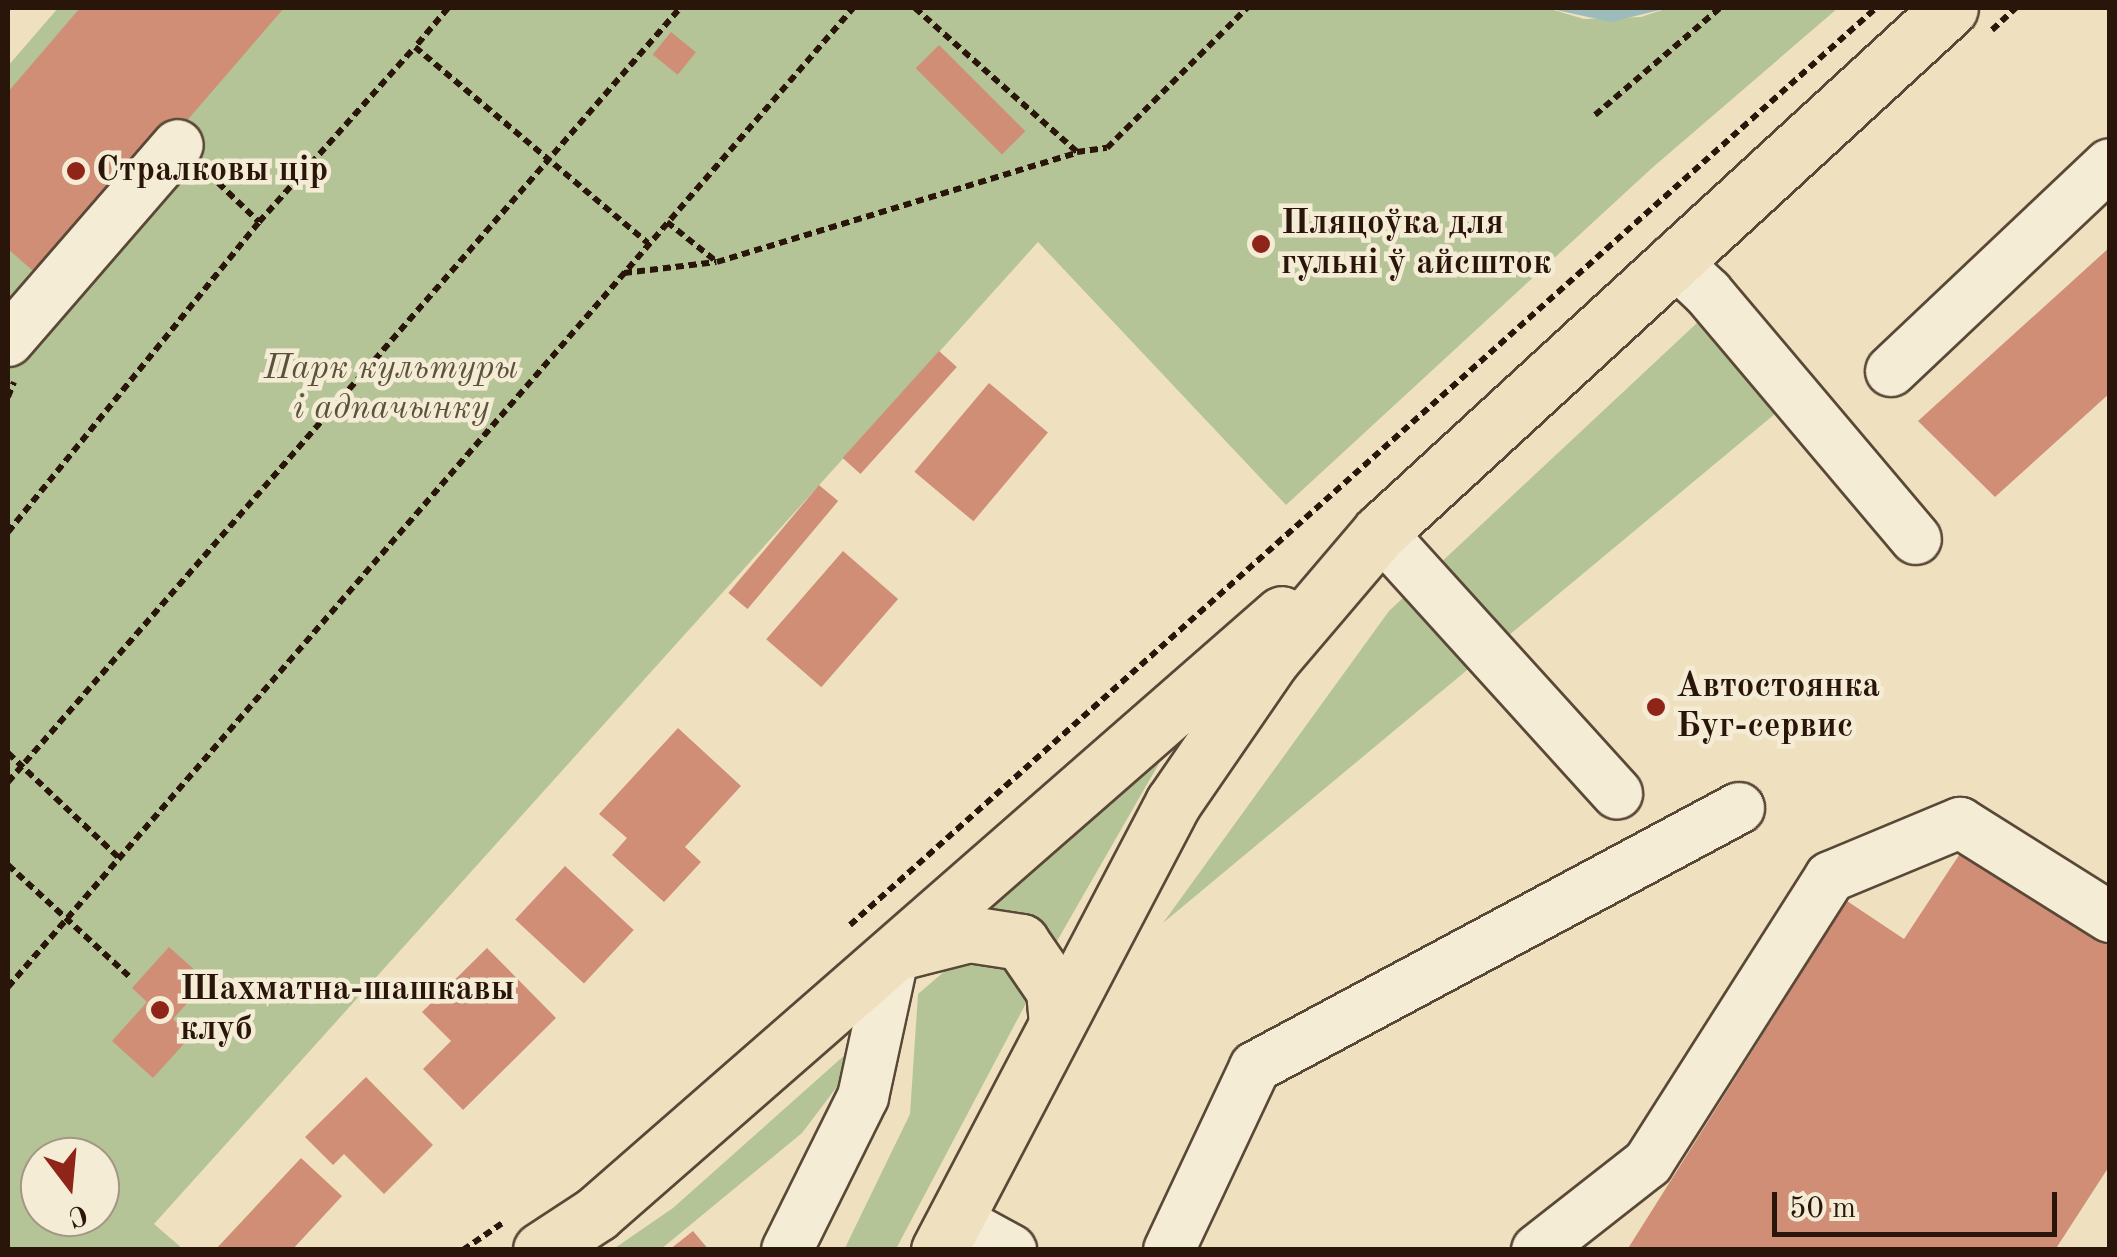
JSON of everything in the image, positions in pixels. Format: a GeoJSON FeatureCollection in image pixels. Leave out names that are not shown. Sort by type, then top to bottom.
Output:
{"type":"FeatureCollection","features":[{"type":"Feature","properties":{"kind":"main road"},"geometry":{"type":"LineString","coordinates":[[525,1234],[596,1214],[1160,715],[1380,532],[1950,8]]}},
{"type":"Feature","properties":{"kind":"main road"},"geometry":{"type":"LineString","coordinates":[[946,1234],[1173,803],[1272,658],[1380,532]]}},
{"type":"Feature","properties":{"kind":"main road"},"geometry":{"type":"LineString","coordinates":[[894,954],[936,938],[968,934],[1021,942],[1054,990],[1057,1023]]}},
{"type":"Feature","properties":{"kind":"lane"},"geometry":{"type":"LineString","coordinates":[[8,340],[178,144]]}},
{"type":"Feature","properties":{"kind":"lane"},"geometry":{"type":"LineString","coordinates":[[1891,371],[2110,164]]}},
{"type":"Feature","properties":{"kind":"lane"},"geometry":{"type":"LineString","coordinates":[[1673,260],[1708,293],[1916,539]]}},
{"type":"Feature","properties":{"kind":"lane"},"geometry":{"type":"LineString","coordinates":[[1380,532],[1617,792]]}},
{"type":"Feature","properties":{"kind":"lane"},"geometry":{"type":"LineString","coordinates":[[1186,1244],[1255,1067],[1739,808]]}},
{"type":"Feature","properties":{"kind":"lane"},"geometry":{"type":"LineString","coordinates":[[1537,1250],[1648,1163],[1830,877],[1960,823],[2110,917]]}},
{"type":"Feature","properties":{"kind":"lane"},"geometry":{"type":"LineString","coordinates":[[787,1250],[864,1097],[894,954]]}},
{"type":"Feature","properties":{"kind":"lane"},"geometry":{"type":"LineString","coordinates":[[946,1234],[1011,1250]]}},
{"type":"Feature","properties":{"kind":"path"},"geometry":{"type":"LineString","coordinates":[[8,532],[259,222],[448,8]]}},
{"type":"Feature","properties":{"kind":"path"},"geometry":{"type":"LineString","coordinates":[[8,782],[680,8]]}},
{"type":"Feature","properties":{"kind":"path"},"geometry":{"type":"LineString","coordinates":[[9,983],[121,860],[853,8]]}},
{"type":"Feature","properties":{"kind":"path"},"geometry":{"type":"LineString","coordinates":[[915,8],[1076,152]]}},
{"type":"Feature","properties":{"kind":"path"},"geometry":{"type":"LineString","coordinates":[[622,273],[717,262],[1076,152],[1107,148],[1247,8]]}},
{"type":"Feature","properties":{"kind":"path"},"geometry":{"type":"LineString","coordinates":[[1595,115],[1720,8]]}},
{"type":"Feature","properties":{"kind":"path"},"geometry":{"type":"LineString","coordinates":[[844,930],[1876,8]]}},
{"type":"Feature","properties":{"kind":"path"},"geometry":{"type":"LineString","coordinates":[[415,47],[648,243]]}},
{"type":"Feature","properties":{"kind":"path"},"geometry":{"type":"LineString","coordinates":[[178,144],[259,222]]}},
{"type":"Feature","properties":{"kind":"path"},"geometry":{"type":"LineString","coordinates":[[667,222],[717,262]]}},
{"type":"Feature","properties":{"kind":"path"},"geometry":{"type":"LineString","coordinates":[[8,753],[121,860]]}},
{"type":"Feature","properties":{"kind":"path"},"geometry":{"type":"LineString","coordinates":[[8,865],[131,978]]}},
{"type":"Feature","properties":{"kind":"path"},"geometry":{"type":"LineString","coordinates":[[463,1250],[525,1234]]}},
{"type":"Feature","properties":{"kind":"green space","name":"Парк культуры і адпачынку"},"geometry":{"type":"Polygon","coordinates":[[[58,8],[1547,8],[1584,19],[1641,17],[1668,8],[1838,8],[1652,168],[1286,505],[1038,242],[154,1224],[183,1249],[8,1250],[8,66],[58,8]]]}},
{"type":"Feature","properties":{"kind":"green space"},"geometry":{"type":"Polygon","coordinates":[[[1729,293],[1811,384],[1163,923],[1389,611],[1729,293]]]}},
{"type":"Feature","properties":{"kind":"green space"},"geometry":{"type":"Polygon","coordinates":[[[1169,746],[1053,948],[966,918],[1169,746]]]}},
{"type":"Feature","properties":{"kind":"green space"},"geometry":{"type":"Polygon","coordinates":[[[971,961],[1000,961],[1033,990],[896,1249],[844,1250],[910,1114],[918,994],[946,970],[971,961]]]}},
{"type":"Feature","properties":{"kind":"green space"},"geometry":{"type":"Polygon","coordinates":[[[865,1037],[858,1059],[802,1133],[661,1249],[612,1250],[673,1208],[865,1037]]]}},
{"type":"Feature","properties":{"kind":"water"},"geometry":{"type":"Polygon","coordinates":[[[1547,8],[1668,8],[1611,22],[1547,8]]]}},
{"type":"Feature","properties":{"kind":"building","name":"Стралковы цір"},"geometry":{"type":"Polygon","coordinates":[[[80,8],[284,8],[47,283],[8,249],[8,92],[80,8]]]}},
{"type":"Feature","properties":{"kind":"building"},"geometry":{"type":"Polygon","coordinates":[[[671,32],[696,52],[678,75],[653,55],[671,32]]]}},
{"type":"Feature","properties":{"kind":"building"},"geometry":{"type":"Polygon","coordinates":[[[939,45],[1025,131],[1002,155],[916,68],[939,45]]]}},
{"type":"Feature","properties":{"kind":"building"},"geometry":{"type":"Polygon","coordinates":[[[2110,247],[2110,393],[1995,497],[1918,421],[2110,247]]]}},
{"type":"Feature","properties":{"kind":"building"},"geometry":{"type":"Polygon","coordinates":[[[939,351],[957,367],[860,474],[843,458],[939,351]]]}},
{"type":"Feature","properties":{"kind":"building"},"geometry":{"type":"Polygon","coordinates":[[[989,383],[1048,432],[973,521],[914,472],[989,383]]]}},
{"type":"Feature","properties":{"kind":"building"},"geometry":{"type":"Polygon","coordinates":[[[819,485],[838,501],[748,609],[728,593],[819,485]]]}},
{"type":"Feature","properties":{"kind":"building"},"geometry":{"type":"Polygon","coordinates":[[[843,551],[898,599],[821,687],[766,639],[843,551]]]}},
{"type":"Feature","properties":{"kind":"building"},"geometry":{"type":"Polygon","coordinates":[[[678,728],[741,786],[685,847],[701,862],[664,902],[612,855],[627,838],[599,814],[678,728]]]}},
{"type":"Feature","properties":{"kind":"building"},"geometry":{"type":"Polygon","coordinates":[[[1963,849],[2110,945],[2110,1165],[2055,1250],[1627,1250],[1847,901],[1904,939],[1963,849]]]}},
{"type":"Feature","properties":{"kind":"building"},"geometry":{"type":"Polygon","coordinates":[[[565,866],[634,930],[584,983],[515,919],[565,866]]]}},
{"type":"Feature","properties":{"kind":"building","name":"Шахматна-шашкавы клуб"},"geometry":{"type":"Polygon","coordinates":[[[169,947],[207,981],[173,1019],[191,1036],[153,1078],[112,1041],[147,1002],[132,988],[169,947]]]}},
{"type":"Feature","properties":{"kind":"building"},"geometry":{"type":"Polygon","coordinates":[[[487,948],[556,1018],[463,1110],[423,1069],[451,1041],[422,1012],[487,948]]]}},
{"type":"Feature","properties":{"kind":"building"},"geometry":{"type":"Polygon","coordinates":[[[366,1077],[433,1145],[384,1194],[344,1154],[333,1165],[305,1137],[366,1077]]]}},
{"type":"Feature","properties":{"kind":"building"},"geometry":{"type":"Polygon","coordinates":[[[301,1158],[342,1196],[292,1250],[215,1250],[301,1158]]]}},
{"type":"Feature","properties":{"kind":"building"},"geometry":{"type":"Polygon","coordinates":[[[693,1231],[709,1250],[669,1250],[693,1231]]]}},
{"type":"Feature","properties":{"kind":"place","name":"Стралковы цір"},"geometry":{"type":"Point","coordinates":[76,171]}},
{"type":"Feature","properties":{"kind":"place","name":"Пляцоўка для гульні ў айсшток"},"geometry":{"type":"Point","coordinates":[1261,244]}},
{"type":"Feature","properties":{"kind":"place","name":"Автостоянка Буг-сервис"},"geometry":{"type":"Point","coordinates":[1656,707]}},
{"type":"Feature","properties":{"kind":"place","name":"Шахматна-шашкавы клуб"},"geometry":{"type":"Point","coordinates":[160,1010]}}]}
